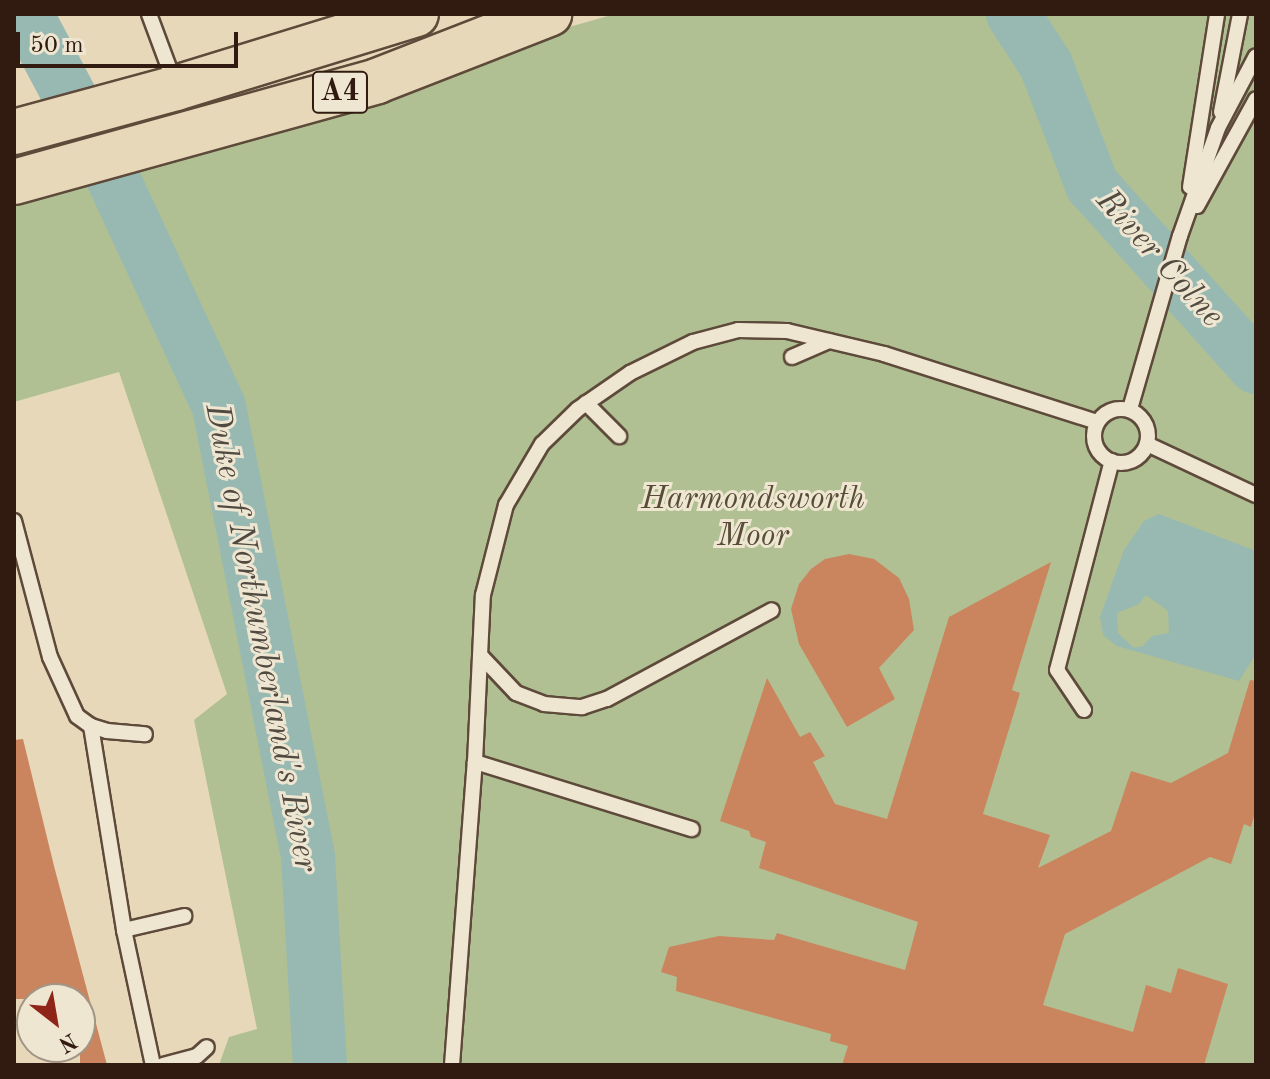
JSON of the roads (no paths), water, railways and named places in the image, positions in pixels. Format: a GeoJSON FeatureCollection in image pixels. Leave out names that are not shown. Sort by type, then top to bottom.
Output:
{"type":"FeatureCollection","features":[{"type":"Feature","properties":{"kind":"highway","name":"A4"},"geometry":{"type":"LineString","coordinates":[[14,132],[176,88],[416,14]]}},
{"type":"Feature","properties":{"kind":"highway","name":"A4"},"geometry":{"type":"LineString","coordinates":[[14,182],[377,81],[549,14]]}},
{"type":"Feature","properties":{"kind":"lane"},"geometry":{"type":"LineString","coordinates":[[149,14],[176,88]]}},
{"type":"Feature","properties":{"kind":"lane"},"geometry":{"type":"LineString","coordinates":[[1182,232],[1217,14]]}},
{"type":"Feature","properties":{"kind":"lane"},"geometry":{"type":"LineString","coordinates":[[1130,409],[1166,281],[1218,128],[1240,14]]}},
{"type":"Feature","properties":{"kind":"lane"},"geometry":{"type":"LineString","coordinates":[[1218,128],[1256,56]]}},
{"type":"Feature","properties":{"kind":"lane"},"geometry":{"type":"LineString","coordinates":[[1182,232],[1256,99]]}},
{"type":"Feature","properties":{"kind":"lane"},"geometry":{"type":"LineString","coordinates":[[452,1065],[475,762],[483,595],[506,505],[542,444],[586,403],[661,356],[738,330],[787,331],[884,354],[1097,422]]}},
{"type":"Feature","properties":{"kind":"lane"},"geometry":{"type":"LineString","coordinates":[[792,357],[829,341]]}},
{"type":"Feature","properties":{"kind":"lane"},"geometry":{"type":"LineString","coordinates":[[586,403],[619,436]]}},
{"type":"Feature","properties":{"kind":"lane"},"geometry":{"type":"LineString","coordinates":[[1130,409],[1144,421],[1147,444],[1132,461],[1112,461],[1096,447],[1097,422],[1111,410],[1130,409]]}},
{"type":"Feature","properties":{"kind":"lane"},"geometry":{"type":"LineString","coordinates":[[1147,444],[1256,495]]}},
{"type":"Feature","properties":{"kind":"lane"},"geometry":{"type":"LineString","coordinates":[[1084,710],[1057,670],[1112,461]]}},
{"type":"Feature","properties":{"kind":"lane"},"geometry":{"type":"LineString","coordinates":[[14,521],[57,678],[77,716],[91,726],[145,734]]}},
{"type":"Feature","properties":{"kind":"lane"},"geometry":{"type":"LineString","coordinates":[[481,656],[516,693],[544,704],[582,707],[607,699],[772,610]]}},
{"type":"Feature","properties":{"kind":"lane"},"geometry":{"type":"LineString","coordinates":[[91,726],[124,930],[153,1065]]}},
{"type":"Feature","properties":{"kind":"lane"},"geometry":{"type":"LineString","coordinates":[[475,762],[692,829]]}},
{"type":"Feature","properties":{"kind":"lane"},"geometry":{"type":"LineString","coordinates":[[124,930],[184,916]]}},
{"type":"Feature","properties":{"kind":"lane"},"geometry":{"type":"LineString","coordinates":[[163,1065],[197,1056],[207,1047]]}},
{"type":"Feature","properties":{"kind":"water"},"geometry":{"type":"Polygon","coordinates":[[[1159,514],[1256,551],[1256,654],[1239,681],[1117,646],[1103,635],[1100,617],[1124,550],[1144,521],[1159,514]],[[1146,595],[1139,604],[1117,613],[1118,633],[1134,648],[1143,646],[1152,636],[1169,633],[1168,611],[1146,595]]]}},
{"type":"Feature","properties":{"kind":"waterway","name":"Duke of Northumberland's River"},"geometry":{"type":"LineString","coordinates":[[26,14],[112,176],[219,407],[308,857],[320,1065]]}},
{"type":"Feature","properties":{"kind":"waterway","name":"River Colne"},"geometry":{"type":"LineString","coordinates":[[1013,14],[1046,65],[1092,185],[1256,367]]}},
{"type":"Feature","properties":{"kind":"park label","name":"Harmondsworth Moor"},"geometry":{"type":"Point","coordinates":[753,520]}}]}
